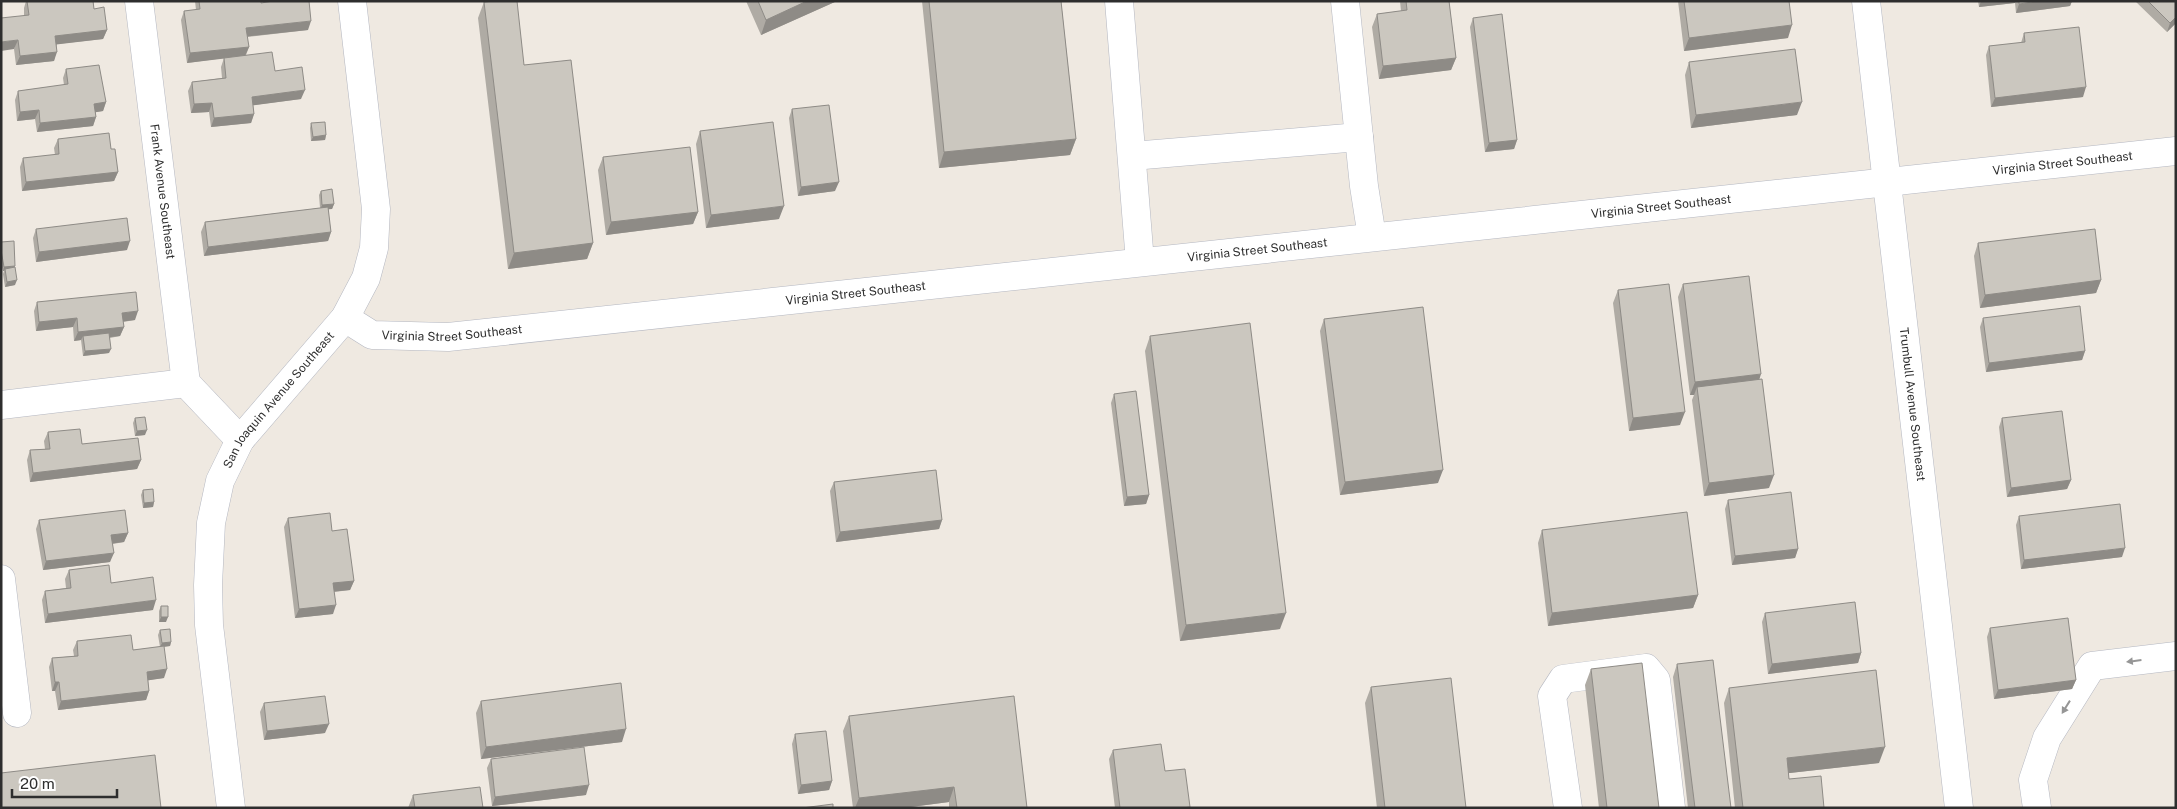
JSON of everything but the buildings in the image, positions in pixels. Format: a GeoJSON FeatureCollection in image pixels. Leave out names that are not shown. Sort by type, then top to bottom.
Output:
{"type":"FeatureCollection","features":[{"type":"Feature","properties":{"kind":"street","name":"Frank Avenue Southeast"},"geometry":{"type":"LineString","coordinates":[[139,1],[186,383]]}},
{"type":"Feature","properties":{"kind":"street","name":"San Joaquin Avenue Southeast"},"geometry":{"type":"LineString","coordinates":[[231,808],[209,625],[208,585],[211,523],[220,480],[240,440],[345,318],[366,278],[374,248],[376,209],[352,1]]}},
{"type":"Feature","properties":{"kind":"street"},"geometry":{"type":"LineString","coordinates":[[1119,1],[1140,262]]}},
{"type":"Feature","properties":{"kind":"street"},"geometry":{"type":"LineString","coordinates":[[1345,1],[1359,137],[1372,237]]}},
{"type":"Feature","properties":{"kind":"street","name":"Trumbull Avenue Southeast"},"geometry":{"type":"LineString","coordinates":[[1866,1],[1960,808]]}},
{"type":"Feature","properties":{"kind":"street"},"geometry":{"type":"LineString","coordinates":[[1132,156],[1359,137]]}},
{"type":"Feature","properties":{"kind":"street","name":"Virginia Street Southeast"},"geometry":{"type":"LineString","coordinates":[[345,318],[372,335],[448,337],[2176,151]]}},
{"type":"Feature","properties":{"kind":"street"},"geometry":{"type":"LineString","coordinates":[[1,406],[186,383],[240,440]]}},
{"type":"Feature","properties":{"kind":"street"},"geometry":{"type":"LineString","coordinates":[[1,579],[17,713]]}},
{"type":"Feature","properties":{"kind":"street"},"geometry":{"type":"LineString","coordinates":[[2037,808],[2033,780],[2047,738],[2092,666],[2176,656]]}},
{"type":"Feature","properties":{"kind":"street"},"geometry":{"type":"LineString","coordinates":[[1568,808],[1552,696],[1563,679],[1646,668],[1656,680],[1671,808]]}}]}
